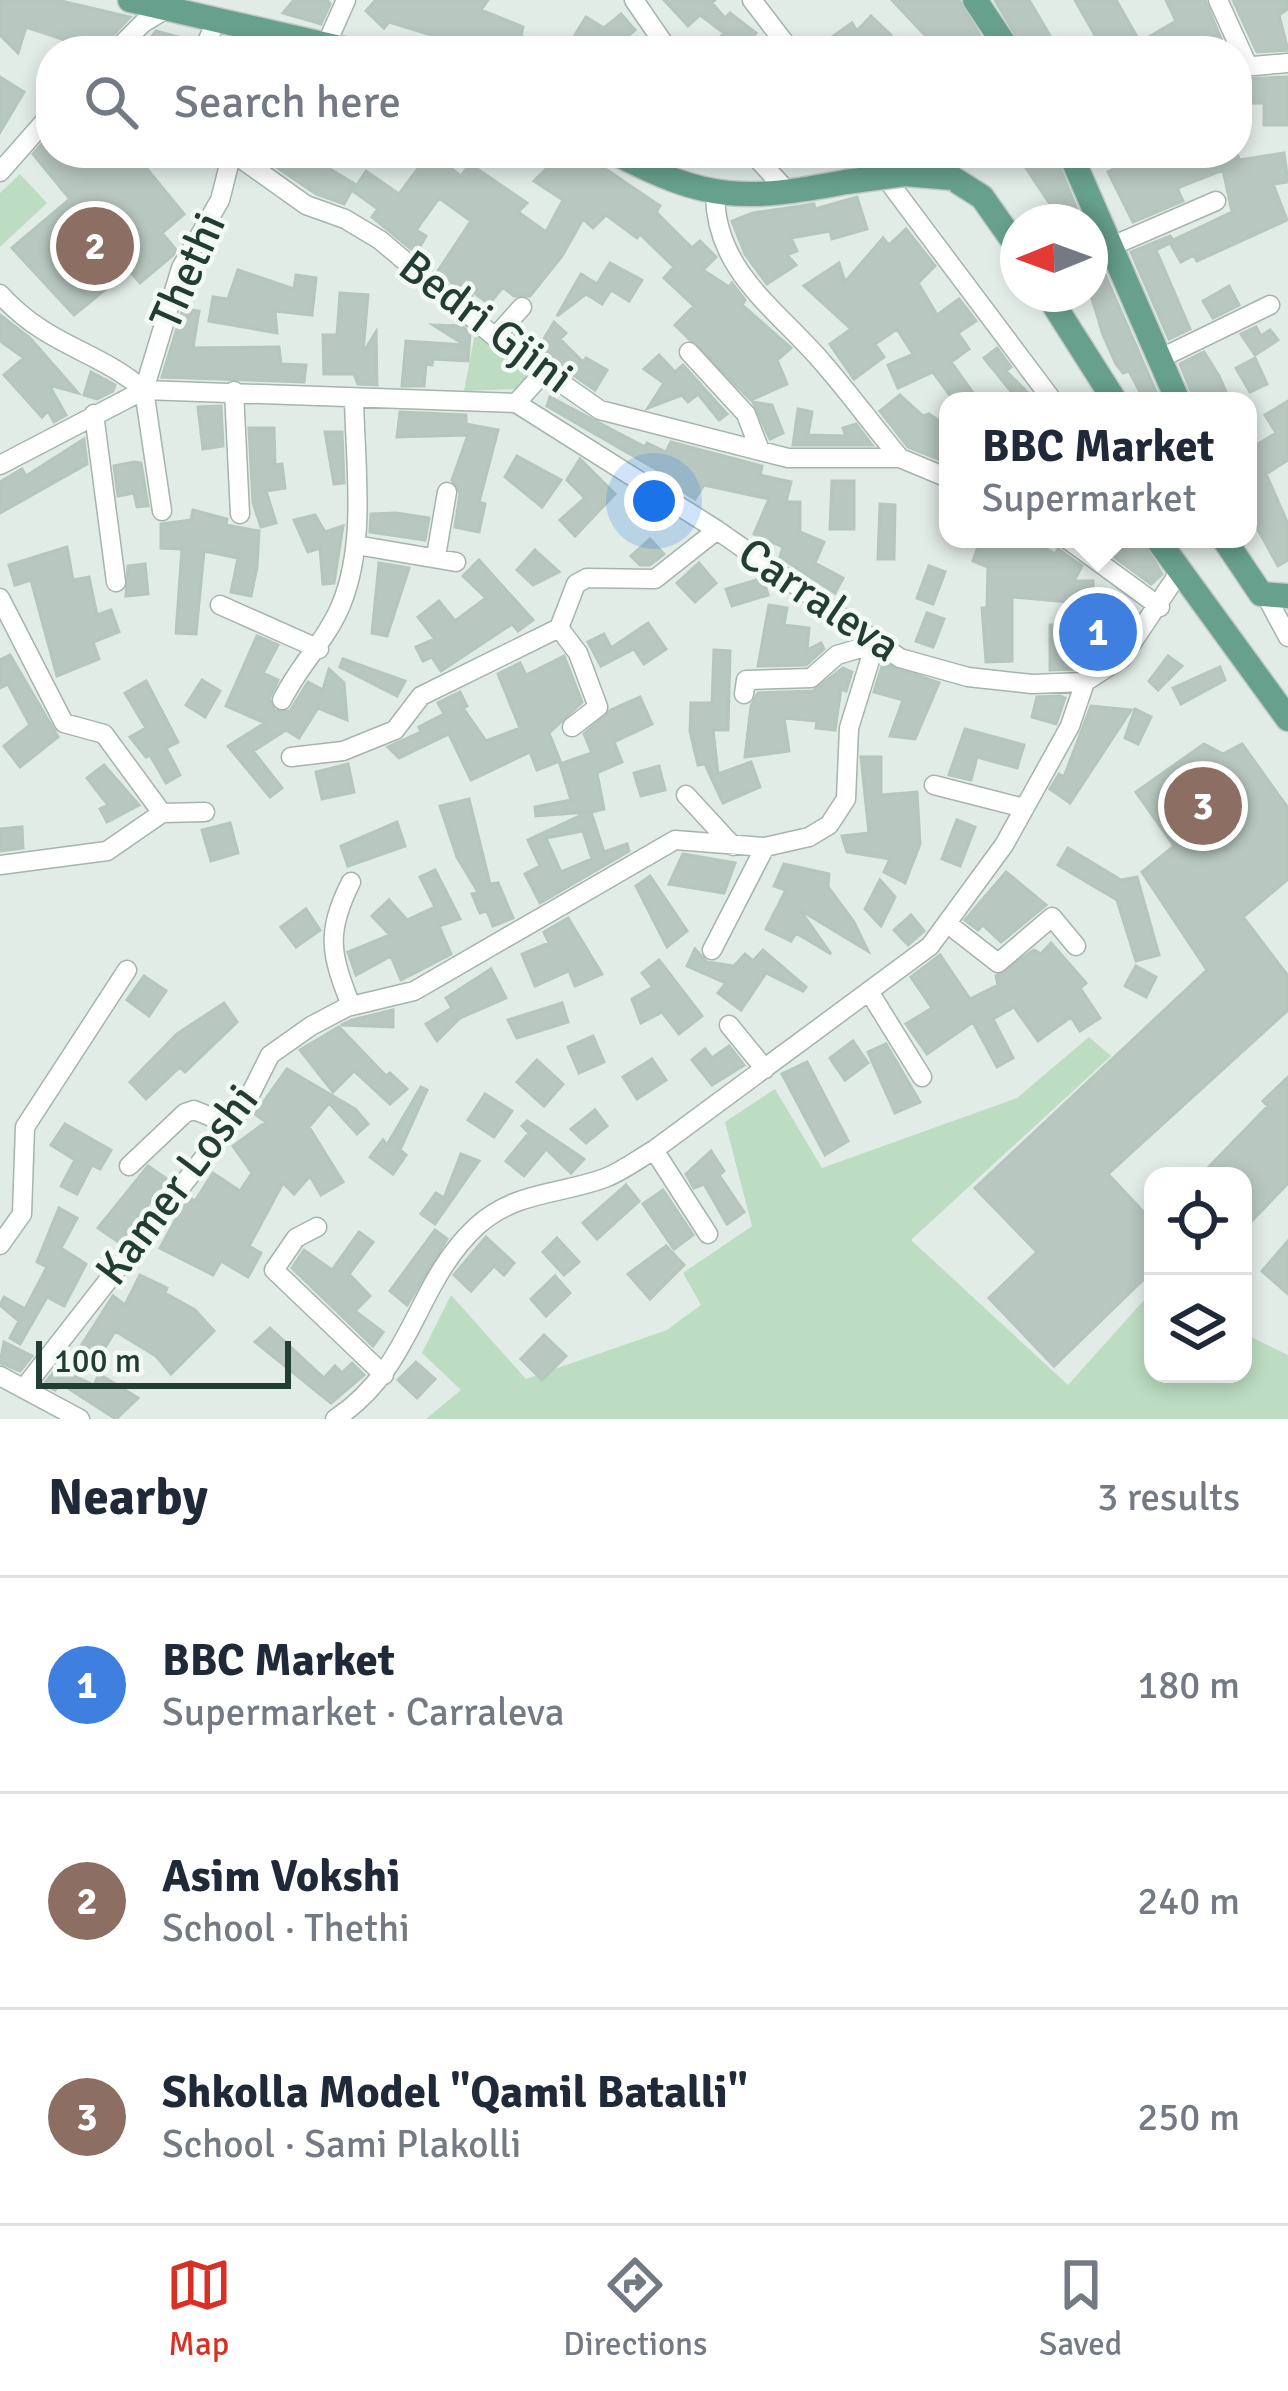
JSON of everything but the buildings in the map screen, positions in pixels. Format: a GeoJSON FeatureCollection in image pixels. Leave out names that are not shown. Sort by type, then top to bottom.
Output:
{"type":"FeatureCollection","features":[{"type":"Feature","properties":{"kind":"main road"},"geometry":{"type":"LineString","coordinates":[[130,0],[173,4],[288,36]]}},
{"type":"Feature","properties":{"kind":"main road"},"geometry":{"type":"LineString","coordinates":[[975,0],[999,36]]}},
{"type":"Feature","properties":{"kind":"main road"},"geometry":{"type":"LineString","coordinates":[[645,168],[684,187],[715,195],[789,193],[905,175],[952,178],[982,197],[1000,222]]}},
{"type":"Feature","properties":{"kind":"main road"},"geometry":{"type":"LineString","coordinates":[[1077,168],[1174,392]]}},
{"type":"Feature","properties":{"kind":"main road"},"geometry":{"type":"LineString","coordinates":[[1058,312],[1109,392]]}},
{"type":"Feature","properties":{"kind":"main road"},"geometry":{"type":"LineString","coordinates":[[1162,548],[1288,719]]}},
{"type":"Feature","properties":{"kind":"main road"},"geometry":{"type":"LineString","coordinates":[[1236,548],[1278,597]]}},
{"type":"Feature","properties":{"kind":"street"},"geometry":{"type":"LineString","coordinates":[[330,36],[346,0]]}},
{"type":"Feature","properties":{"kind":"street"},"geometry":{"type":"LineString","coordinates":[[634,0],[659,36]]}},
{"type":"Feature","properties":{"kind":"street"},"geometry":{"type":"LineString","coordinates":[[752,0],[780,36]]}},
{"type":"Feature","properties":{"kind":"street"},"geometry":{"type":"LineString","coordinates":[[1218,0],[1231,36]]}},
{"type":"Feature","properties":{"kind":"street"},"geometry":{"type":"LineString","coordinates":[[130,36],[173,4]]}},
{"type":"Feature","properties":{"kind":"street"},"geometry":{"type":"LineString","coordinates":[[210,36],[217,19]]}},
{"type":"Feature","properties":{"kind":"street"},"geometry":{"type":"LineString","coordinates":[[1252,66],[1288,62]]}},
{"type":"Feature","properties":{"kind":"street"},"geometry":{"type":"LineString","coordinates":[[0,172],[36,131]]}},
{"type":"Feature","properties":{"kind":"street","name":"Thethi"},"geometry":{"type":"LineString","coordinates":[[144,390],[181,268],[220,200],[228,168]]}},
{"type":"Feature","properties":{"kind":"street","name":"Bedri Gjini"},"geometry":{"type":"LineString","coordinates":[[253,168],[305,205],[380,240],[495,337],[600,410],[788,458],[900,458],[939,474]]}},
{"type":"Feature","properties":{"kind":"street"},"geometry":{"type":"LineString","coordinates":[[766,168],[789,193]]}},
{"type":"Feature","properties":{"kind":"street"},"geometry":{"type":"LineString","coordinates":[[879,168],[1046,392]]}},
{"type":"Feature","properties":{"kind":"street"},"geometry":{"type":"LineString","coordinates":[[715,195],[721,244],[741,275],[822,361],[900,458]]}},
{"type":"Feature","properties":{"kind":"street"},"geometry":{"type":"LineString","coordinates":[[1112,246],[1216,201]]}},
{"type":"Feature","properties":{"kind":"street"},"geometry":{"type":"LineString","coordinates":[[0,294],[41,334],[126,375],[144,390],[162,511]]}},
{"type":"Feature","properties":{"kind":"street"},"geometry":{"type":"LineString","coordinates":[[1160,359],[1270,304]]}},
{"type":"Feature","properties":{"kind":"street"},"geometry":{"type":"LineString","coordinates":[[495,337],[522,307]]}},
{"type":"Feature","properties":{"kind":"street"},"geometry":{"type":"LineString","coordinates":[[689,352],[746,414],[758,448]]}},
{"type":"Feature","properties":{"kind":"street"},"geometry":{"type":"LineString","coordinates":[[0,465],[144,390],[516,403],[547,370]]}},
{"type":"Feature","properties":{"kind":"street"},"geometry":{"type":"LineString","coordinates":[[234,391],[240,514]]}},
{"type":"Feature","properties":{"kind":"street"},"geometry":{"type":"LineString","coordinates":[[282,700],[298,667],[319,650],[343,601],[356,545],[354,398]]}},
{"type":"Feature","properties":{"kind":"street","name":"Carraleva"},"geometry":{"type":"LineString","coordinates":[[516,403],[717,530],[875,644],[922,668],[1032,684],[1085,682]]}},
{"type":"Feature","properties":{"kind":"street"},"geometry":{"type":"LineString","coordinates":[[94,414],[116,582]]}},
{"type":"Feature","properties":{"kind":"street"},"geometry":{"type":"LineString","coordinates":[[356,545],[446,559],[446,492]]}},
{"type":"Feature","properties":{"kind":"street"},"geometry":{"type":"LineString","coordinates":[[291,757],[343,751],[395,730],[421,696],[559,628],[576,584],[587,578],[655,580],[717,530]]}},
{"type":"Feature","properties":{"kind":"street"},"geometry":{"type":"LineString","coordinates":[[1078,548],[1160,607]]}},
{"type":"Feature","properties":{"kind":"street"},"geometry":{"type":"LineString","coordinates":[[335,1419],[384,1375],[410,1336],[445,1263],[495,1211],[540,1192],[604,1178],[654,1150],[930,946],[1024,808],[1070,726],[1085,682],[1122,658],[1178,574]]}},
{"type":"Feature","properties":{"kind":"street"},"geometry":{"type":"LineString","coordinates":[[1278,597],[1288,637]]}},
{"type":"Feature","properties":{"kind":"street"},"geometry":{"type":"LineString","coordinates":[[0,598],[64,723],[104,734],[162,813]]}},
{"type":"Feature","properties":{"kind":"street"},"geometry":{"type":"LineString","coordinates":[[220,605],[319,650]]}},
{"type":"Feature","properties":{"kind":"street"},"geometry":{"type":"LineString","coordinates":[[559,628],[578,653],[598,706],[572,727]]}},
{"type":"Feature","properties":{"kind":"street"},"geometry":{"type":"LineString","coordinates":[[0,644],[19,634]]}},
{"type":"Feature","properties":{"kind":"street"},"geometry":{"type":"LineString","coordinates":[[744,694],[746,680],[811,678],[838,656],[875,644]]}},
{"type":"Feature","properties":{"kind":"street","name":"Kamer Loshi"},"geometry":{"type":"LineString","coordinates":[[24,1388],[230,1124],[271,1055],[351,1006],[414,991],[675,840],[766,847],[809,837],[829,825],[846,799],[849,728],[875,644]]}},
{"type":"Feature","properties":{"kind":"street"},"geometry":{"type":"LineString","coordinates":[[934,785],[1024,808]]}},
{"type":"Feature","properties":{"kind":"street"},"geometry":{"type":"LineString","coordinates":[[686,794],[733,845]]}},
{"type":"Feature","properties":{"kind":"street"},"geometry":{"type":"LineString","coordinates":[[0,865],[107,851],[162,813],[205,812]]}},
{"type":"Feature","properties":{"kind":"street"},"geometry":{"type":"LineString","coordinates":[[712,950],[766,847]]}},
{"type":"Feature","properties":{"kind":"street"},"geometry":{"type":"LineString","coordinates":[[351,1006],[334,964],[332,934],[352,882]]}},
{"type":"Feature","properties":{"kind":"street"},"geometry":{"type":"LineString","coordinates":[[948,924],[998,963],[1052,917],[1076,946]]}},
{"type":"Feature","properties":{"kind":"street"},"geometry":{"type":"LineString","coordinates":[[0,1245],[22,1214],[25,1127],[128,970]]}},
{"type":"Feature","properties":{"kind":"street"},"geometry":{"type":"LineString","coordinates":[[870,993],[922,1077]]}},
{"type":"Feature","properties":{"kind":"street"},"geometry":{"type":"LineString","coordinates":[[729,1025],[765,1070]]}},
{"type":"Feature","properties":{"kind":"street"},"geometry":{"type":"LineString","coordinates":[[128,1166],[185,1113],[194,1110],[230,1124]]}},
{"type":"Feature","properties":{"kind":"street"},"geometry":{"type":"LineString","coordinates":[[654,1150],[708,1234]]}},
{"type":"Feature","properties":{"kind":"street"},"geometry":{"type":"LineString","coordinates":[[317,1227],[296,1238],[274,1270],[384,1375]]}},
{"type":"Feature","properties":{"kind":"street"},"geometry":{"type":"LineString","coordinates":[[0,1376],[80,1419]]}},
{"type":"Feature","properties":{"kind":"green space"},"geometry":{"type":"Polygon","coordinates":[[[20,174],[47,203],[0,247],[0,193],[20,174]]]}},
{"type":"Feature","properties":{"kind":"green space"},"geometry":{"type":"Polygon","coordinates":[[[476,328],[536,370],[518,389],[464,391],[476,328]]]}},
{"type":"Feature","properties":{"kind":"green space"},"geometry":{"type":"Polygon","coordinates":[[[1089,1037],[1111,1056],[911,1240],[1068,1385],[1144,1300],[1144,1383],[1252,1383],[1252,1337],[1288,1355],[1288,1419],[426,1419],[461,1390],[422,1353],[451,1295],[526,1379],[667,1330],[701,1305],[683,1273],[752,1226],[725,1122],[775,1089],[822,1168],[1017,1098],[1089,1037]]]}},
{"type":"Feature","properties":{"kind":"place","name":"Asim Vokshi"},"geometry":{"type":"Point","coordinates":[95,246]}},
{"type":"Feature","properties":{"kind":"place","name":"BBC Market"},"geometry":{"type":"Point","coordinates":[1098,632]}},
{"type":"Feature","properties":{"kind":"place","name":"Shkolla Model \"Qamil Batalli\""},"geometry":{"type":"Point","coordinates":[1203,806]}}]}
